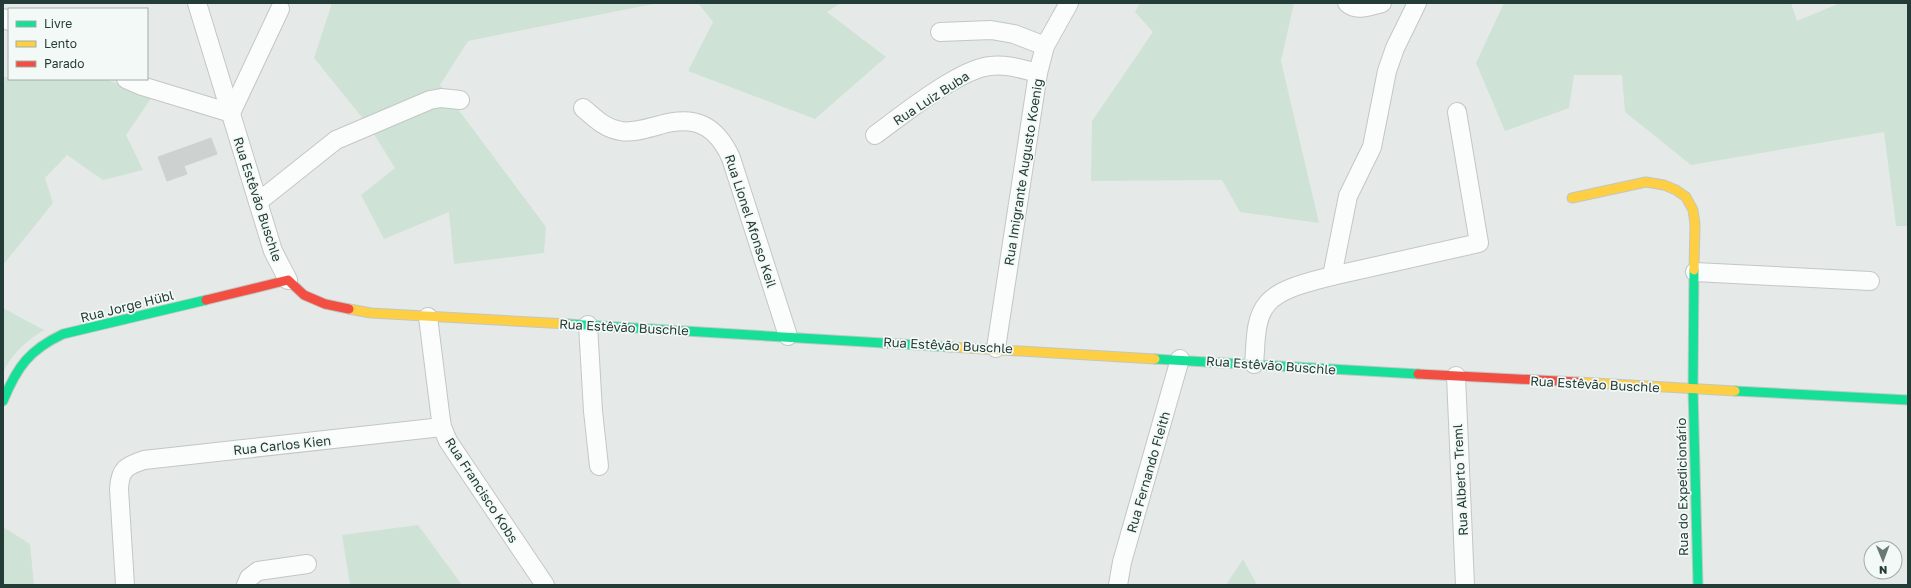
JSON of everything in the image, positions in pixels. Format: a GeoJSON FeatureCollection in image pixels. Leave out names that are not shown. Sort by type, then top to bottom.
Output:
{"type":"FeatureCollection","features":[{"type":"Feature","properties":{"kind":"street","name":"Rua Estêvão Buschle"},"geometry":{"type":"LineString","coordinates":[[197,3],[273,251],[288,280],[304,295],[325,304],[371,313],[428,317],[788,336],[1456,376],[1908,400]]}},
{"type":"Feature","properties":{"kind":"street","name":"Rua Imigrante Augusto Koenig"},"geometry":{"type":"LineString","coordinates":[[996,348],[1038,73],[1045,46],[1068,3]]}},
{"type":"Feature","properties":{"kind":"street"},"geometry":{"type":"LineString","coordinates":[[1347,3],[1356,8],[1367,8],[1382,3]]}},
{"type":"Feature","properties":{"kind":"street"},"geometry":{"type":"LineString","coordinates":[[1332,276],[1348,196],[1372,147],[1387,71],[1400,38],[1417,3]]}},
{"type":"Feature","properties":{"kind":"street"},"geometry":{"type":"LineString","coordinates":[[128,80],[142,86],[231,113],[280,9]]}},
{"type":"Feature","properties":{"kind":"street"},"geometry":{"type":"LineString","coordinates":[[940,32],[991,30],[1014,34],[1045,46]]}},
{"type":"Feature","properties":{"kind":"street","name":"Rua Luiz Buba"},"geometry":{"type":"LineString","coordinates":[[875,135],[953,81],[976,69],[1000,66],[1038,73]]}},
{"type":"Feature","properties":{"kind":"street"},"geometry":{"type":"LineString","coordinates":[[258,202],[336,140],[430,100],[441,98],[460,100]]}},
{"type":"Feature","properties":{"kind":"street","name":"Rua Lionel Afonso Keil"},"geometry":{"type":"LineString","coordinates":[[583,108],[603,126],[620,131],[632,132],[670,122],[687,121],[706,126],[721,140],[731,158],[788,336]]}},
{"type":"Feature","properties":{"kind":"street"},"geometry":{"type":"LineString","coordinates":[[1254,364],[1258,328],[1267,303],[1289,290],[1332,276],[1479,243],[1457,112]]}},
{"type":"Feature","properties":{"kind":"street","name":"Rua do Expedicionário"},"geometry":{"type":"LineString","coordinates":[[1572,198],[1646,182],[1658,183],[1682,194],[1690,202],[1693,213],[1695,272],[1693,389],[1698,585]]}},
{"type":"Feature","properties":{"kind":"street"},"geometry":{"type":"LineString","coordinates":[[1695,272],[1870,281]]}},
{"type":"Feature","properties":{"kind":"street","name":"Rua Jorge Hübl"},"geometry":{"type":"LineString","coordinates":[[3,401],[14,374],[21,364],[40,345],[56,337],[288,280]]}},
{"type":"Feature","properties":{"kind":"street","name":"Rua Francisco Kobs"},"geometry":{"type":"LineString","coordinates":[[428,317],[442,427],[456,456],[545,585]]}},
{"type":"Feature","properties":{"kind":"street"},"geometry":{"type":"LineString","coordinates":[[588,325],[592,399],[599,466]]}},
{"type":"Feature","properties":{"kind":"street","name":"Rua Fernando Fleith"},"geometry":{"type":"LineString","coordinates":[[1118,585],[1122,562],[1180,359]]}},
{"type":"Feature","properties":{"kind":"street","name":"Rua Alberto Treml"},"geometry":{"type":"LineString","coordinates":[[1456,376],[1465,585]]}},
{"type":"Feature","properties":{"kind":"street","name":"Rua Carlos Kien"},"geometry":{"type":"LineString","coordinates":[[126,585],[119,489],[120,477],[124,470],[133,464],[144,460],[442,427]]}},
{"type":"Feature","properties":{"kind":"street"},"geometry":{"type":"LineString","coordinates":[[246,585],[249,578],[258,571],[307,564]]}},
{"type":"Feature","properties":{"kind":"green space"},"geometry":{"type":"Polygon","coordinates":[[[332,3],[658,3],[468,41],[440,85],[546,227],[544,253],[454,264],[449,212],[384,239],[361,195],[395,168],[369,126],[314,58],[332,3]]]}},
{"type":"Feature","properties":{"kind":"green space"},"geometry":{"type":"Polygon","coordinates":[[[698,3],[841,3],[827,12],[886,57],[815,119],[688,71],[713,22],[698,3]]]}},
{"type":"Feature","properties":{"kind":"green space"},"geometry":{"type":"Polygon","coordinates":[[[1140,3],[1294,3],[1281,61],[1319,223],[1240,212],[1222,180],[1091,181],[1092,121],[1153,32],[1135,12],[1140,3]]]}},
{"type":"Feature","properties":{"kind":"green space"},"geometry":{"type":"Polygon","coordinates":[[[1504,3],[1791,3],[1797,21],[1840,3],[1908,3],[1908,226],[1896,226],[1884,132],[1691,165],[1625,112],[1622,75],[1574,75],[1569,108],[1505,131],[1476,63],[1504,3]]]}},
{"type":"Feature","properties":{"kind":"green space"},"geometry":{"type":"Polygon","coordinates":[[[3,77],[8,77],[8,80],[108,80],[152,97],[126,135],[143,170],[103,180],[67,155],[45,178],[53,203],[3,265],[3,77]]]}},
{"type":"Feature","properties":{"kind":"green space"},"geometry":{"type":"Polygon","coordinates":[[[3,308],[44,330],[20,348],[10,360],[3,373],[3,308]]]}},
{"type":"Feature","properties":{"kind":"green space"},"geometry":{"type":"Polygon","coordinates":[[[418,525],[462,585],[350,585],[342,535],[418,525]]]}},
{"type":"Feature","properties":{"kind":"green space"},"geometry":{"type":"Polygon","coordinates":[[[3,527],[30,544],[34,585],[3,585],[3,527]]]}},
{"type":"Feature","properties":{"kind":"green space"},"geometry":{"type":"Polygon","coordinates":[[[1243,559],[1257,585],[1226,585],[1243,559]]]}},
{"type":"Feature","properties":{"kind":"building"},"geometry":{"type":"Polygon","coordinates":[[[211,138],[217,154],[184,166],[187,174],[167,181],[158,157],[211,138]]]}},
{"type":"Feature","properties":{"kind":"traffic: fast"},"geometry":{"type":"LineString","coordinates":[[1694,270],[1693,389],[1698,585]]}},
{"type":"Feature","properties":{"kind":"traffic: fast"},"geometry":{"type":"LineString","coordinates":[[3,401],[19,369],[33,353],[41,346],[63,334],[206,300]]}},
{"type":"Feature","properties":{"kind":"traffic: fast"},"geometry":{"type":"LineString","coordinates":[[568,324],[950,347]]}},
{"type":"Feature","properties":{"kind":"traffic: fast"},"geometry":{"type":"LineString","coordinates":[[1155,359],[1418,374]]}},
{"type":"Feature","properties":{"kind":"traffic: fast"},"geometry":{"type":"LineString","coordinates":[[1735,391],[1908,400]]}},
{"type":"Feature","properties":{"kind":"traffic: slow"},"geometry":{"type":"LineString","coordinates":[[1572,198],[1646,182],[1664,185],[1676,190],[1686,197],[1693,210],[1695,224],[1694,270]]}},
{"type":"Feature","properties":{"kind":"traffic: slow"},"geometry":{"type":"LineString","coordinates":[[349,309],[371,313],[568,324]]}},
{"type":"Feature","properties":{"kind":"traffic: slow"},"geometry":{"type":"LineString","coordinates":[[950,347],[1155,359]]}},
{"type":"Feature","properties":{"kind":"traffic: slow"},"geometry":{"type":"LineString","coordinates":[[1577,382],[1735,391]]}},
{"type":"Feature","properties":{"kind":"traffic: jam"},"geometry":{"type":"LineString","coordinates":[[206,300],[288,280],[304,295],[325,304],[349,309]]}},
{"type":"Feature","properties":{"kind":"traffic: jam"},"geometry":{"type":"LineString","coordinates":[[1418,374],[1577,382]]}}]}
